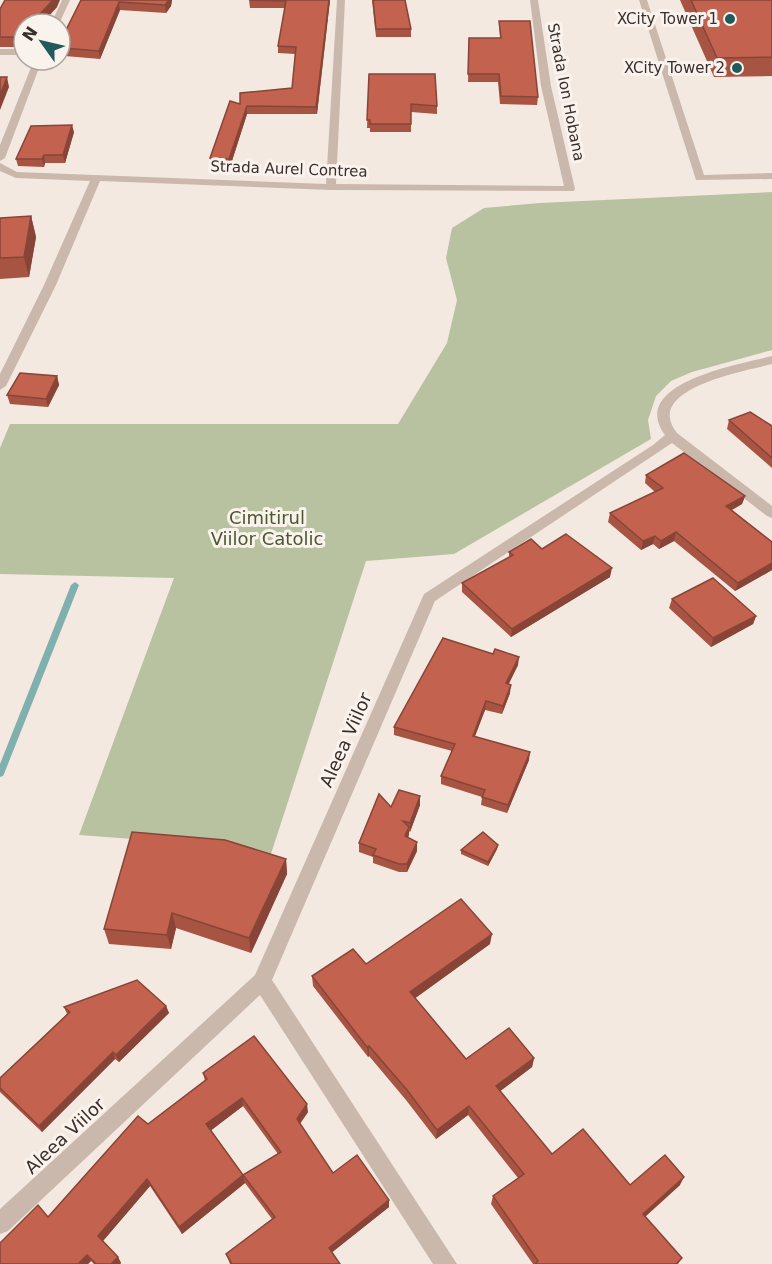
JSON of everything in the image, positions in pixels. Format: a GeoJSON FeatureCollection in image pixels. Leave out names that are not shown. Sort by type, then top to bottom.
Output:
{"type":"FeatureCollection","features":[{"type":"Feature","properties":{"kind":"street"},"geometry":{"type":"LineString","coordinates":[[331,187],[341,0]]}},
{"type":"Feature","properties":{"kind":"street","name":"Strada Ion Hobana"},"geometry":{"type":"LineString","coordinates":[[534,0],[546,86],[570,189]]}},
{"type":"Feature","properties":{"kind":"street"},"geometry":{"type":"LineString","coordinates":[[643,0],[700,178],[772,176]]}},
{"type":"Feature","properties":{"kind":"street"},"geometry":{"type":"LineString","coordinates":[[0,158],[33,72]]}},
{"type":"Feature","properties":{"kind":"street","name":"Strada Aurel Contrea"},"geometry":{"type":"LineString","coordinates":[[4,169],[16,175],[331,187],[570,189]]}},
{"type":"Feature","properties":{"kind":"street"},"geometry":{"type":"LineString","coordinates":[[0,386],[50,285],[96,178]]}},
{"type":"Feature","properties":{"kind":"street"},"geometry":{"type":"LineString","coordinates":[[772,360],[680,388],[667,400],[662,420],[672,436],[772,513]]}},
{"type":"Feature","properties":{"kind":"street","name":"Aleea Viilor"},"geometry":{"type":"LineString","coordinates":[[0,1223],[262,981],[429,598],[658,448],[672,436]]}},
{"type":"Feature","properties":{"kind":"street"},"geometry":{"type":"LineString","coordinates":[[262,981],[446,1264]]}},
{"type":"Feature","properties":{"kind":"green space","name":"Cimitirul Viilor Catolic"},"geometry":{"type":"Polygon","coordinates":[[[772,192],[772,350],[692,372],[671,381],[656,396],[648,420],[651,439],[454,554],[366,561],[270,857],[226,846],[79,835],[174,578],[0,574],[0,448],[10,424],[398,424],[447,343],[457,300],[446,258],[452,228],[484,208],[540,203],[772,192]]]}},
{"type":"Feature","properties":{"kind":"building"},"geometry":{"type":"Polygon","coordinates":[[[5,0],[53,0],[42,12],[12,12],[12,37],[0,37],[0,9],[5,0]]]}},
{"type":"Feature","properties":{"kind":"building"},"geometry":{"type":"Polygon","coordinates":[[[81,0],[169,0],[165,5],[119,2],[99,51],[72,49],[72,18],[81,0]]]}},
{"type":"Feature","properties":{"kind":"building"},"geometry":{"type":"Polygon","coordinates":[[[249,0],[329,0],[316,107],[247,106],[229,159],[210,158],[230,101],[240,104],[240,93],[292,88],[296,47],[278,46],[286,1],[249,0]]]}},
{"type":"Feature","properties":{"kind":"building"},"geometry":{"type":"Polygon","coordinates":[[[373,0],[405,0],[411,29],[376,29],[373,0]]]}},
{"type":"Feature","properties":{"kind":"building"},"geometry":{"type":"Polygon","coordinates":[[[691,0],[772,0],[772,57],[717,58],[691,0]]]}},
{"type":"Feature","properties":{"kind":"building"},"geometry":{"type":"Polygon","coordinates":[[[499,21],[530,21],[538,97],[501,96],[499,74],[468,74],[469,38],[501,38],[499,21]]]}},
{"type":"Feature","properties":{"kind":"building"},"geometry":{"type":"Polygon","coordinates":[[[369,74],[435,74],[437,106],[411,104],[411,124],[370,124],[370,120],[367,120],[369,74]]]}},
{"type":"Feature","properties":{"kind":"building"},"geometry":{"type":"Polygon","coordinates":[[[0,77],[7,77],[0,95],[0,77]]]}},
{"type":"Feature","properties":{"kind":"building"},"geometry":{"type":"Polygon","coordinates":[[[72,125],[63,155],[44,155],[42,159],[16,159],[31,126],[72,125]]]}},
{"type":"Feature","properties":{"kind":"building"},"geometry":{"type":"Polygon","coordinates":[[[31,216],[24,257],[0,258],[0,218],[31,216]]]}},
{"type":"Feature","properties":{"kind":"building"},"geometry":{"type":"Polygon","coordinates":[[[20,373],[57,376],[46,399],[7,395],[20,373]]]}},
{"type":"Feature","properties":{"kind":"building"},"geometry":{"type":"Polygon","coordinates":[[[750,412],[772,426],[772,458],[729,420],[750,412]]]}},
{"type":"Feature","properties":{"kind":"building"},"geometry":{"type":"Polygon","coordinates":[[[684,453],[745,496],[726,506],[772,542],[772,563],[738,583],[676,532],[661,541],[655,536],[643,541],[610,513],[663,488],[646,475],[684,453]]]}},
{"type":"Feature","properties":{"kind":"building"},"geometry":{"type":"Polygon","coordinates":[[[566,534],[612,568],[512,629],[462,583],[513,555],[509,552],[531,539],[542,549],[566,534]]]}},
{"type":"Feature","properties":{"kind":"building"},"geometry":{"type":"Polygon","coordinates":[[[713,578],[756,616],[713,638],[672,599],[713,578]]]}},
{"type":"Feature","properties":{"kind":"building"},"geometry":{"type":"Polygon","coordinates":[[[443,638],[493,654],[495,649],[519,657],[506,683],[511,685],[503,706],[486,701],[473,736],[530,752],[508,805],[482,797],[485,790],[441,776],[455,744],[394,727],[443,638]]]}},
{"type":"Feature","properties":{"kind":"building"},"geometry":{"type":"Polygon","coordinates":[[[399,790],[420,796],[410,823],[403,821],[409,827],[405,836],[417,842],[407,864],[399,864],[373,855],[376,849],[359,843],[379,794],[391,807],[399,790]]]}},
{"type":"Feature","properties":{"kind":"building"},"geometry":{"type":"Polygon","coordinates":[[[132,832],[225,840],[286,859],[249,938],[172,913],[167,935],[104,929],[132,832]]]}},
{"type":"Feature","properties":{"kind":"building"},"geometry":{"type":"Polygon","coordinates":[[[483,832],[498,845],[488,862],[461,850],[483,832]]]}},
{"type":"Feature","properties":{"kind":"building"},"geometry":{"type":"Polygon","coordinates":[[[461,899],[492,934],[410,992],[466,1059],[509,1028],[534,1058],[496,1086],[552,1154],[583,1129],[630,1185],[665,1155],[684,1177],[643,1214],[682,1258],[676,1264],[535,1264],[538,1261],[493,1196],[524,1174],[469,1106],[437,1130],[407,1090],[369,1046],[367,1047],[312,976],[353,949],[366,964],[461,899]]]}},
{"type":"Feature","properties":{"kind":"building"},"geometry":{"type":"Polygon","coordinates":[[[137,980],[166,1006],[116,1055],[113,1052],[39,1126],[0,1088],[0,1078],[70,1012],[64,1007],[137,980]]]}},
{"type":"Feature","properties":{"kind":"building"},"geometry":{"type":"Polygon","coordinates":[[[254,1036],[307,1104],[297,1119],[333,1173],[357,1155],[389,1200],[329,1248],[340,1264],[232,1264],[226,1254],[275,1217],[243,1175],[179,1227],[147,1179],[98,1236],[118,1257],[111,1264],[96,1264],[87,1255],[78,1264],[0,1264],[0,1243],[38,1205],[48,1217],[138,1116],[148,1124],[207,1079],[203,1073],[254,1036]],[[242,1098],[206,1124],[243,1175],[281,1152],[242,1098]]]}},
{"type":"Feature","properties":{"kind":"waterway"},"geometry":{"type":"LineString","coordinates":[[0,774],[75,585]]}},
{"type":"Feature","properties":{"kind":"place","name":"XCity Tower 1"},"geometry":{"type":"Point","coordinates":[730,19]}},
{"type":"Feature","properties":{"kind":"place","name":"XCity Tower 2"},"geometry":{"type":"Point","coordinates":[737,68]}}]}
